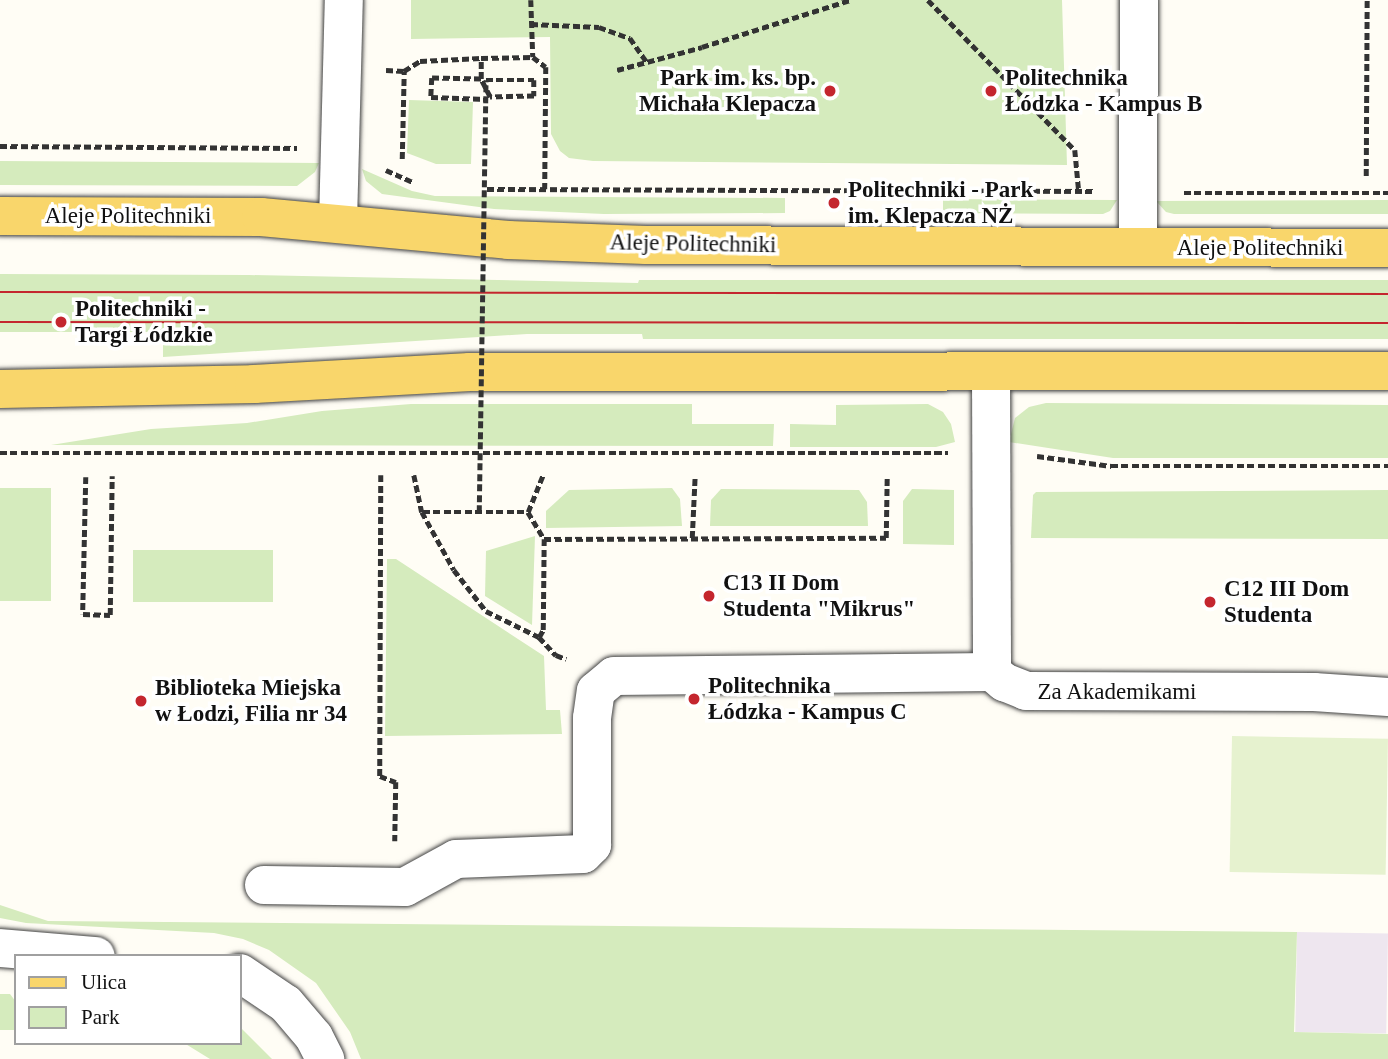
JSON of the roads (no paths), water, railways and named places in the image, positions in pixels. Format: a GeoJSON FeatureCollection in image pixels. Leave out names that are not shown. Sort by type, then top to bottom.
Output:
{"type":"FeatureCollection","features":[{"type":"Feature","properties":{"kind":"main road","name":"Aleje Politechniki"},"geometry":{"type":"LineString","coordinates":[[0,216],[261,217],[338,222],[508,240],[646,245],[1388,248]]}},
{"type":"Feature","properties":{"kind":"main road"},"geometry":{"type":"LineString","coordinates":[[0,388],[226,385],[470,372],[1388,371]]}},
{"type":"Feature","properties":{"kind":"street"},"geometry":{"type":"LineString","coordinates":[[338,222],[344,0]]}},
{"type":"Feature","properties":{"kind":"street"},"geometry":{"type":"LineString","coordinates":[[1138,247],[1139,0]]}},
{"type":"Feature","properties":{"kind":"street"},"geometry":{"type":"LineString","coordinates":[[264,886],[405,887],[456,859],[583,854],[592,845],[592,718],[596,691],[614,676],[992,672],[989,544],[991,371]]}},
{"type":"Feature","properties":{"kind":"street","name":"Za Akademikami"},"geometry":{"type":"LineString","coordinates":[[992,672],[1004,682],[1026,691],[1314,692],[1388,696]]}},
{"type":"Feature","properties":{"kind":"street"},"geometry":{"type":"LineString","coordinates":[[0,948],[72,954]]}},
{"type":"Feature","properties":{"kind":"street"},"geometry":{"type":"LineString","coordinates":[[0,948],[14,972]]}},
{"type":"Feature","properties":{"kind":"street"},"geometry":{"type":"LineString","coordinates":[[242,974],[286,1004],[314,1037],[325,1059]]}},
{"type":"Feature","properties":{"kind":"tram line"},"geometry":{"type":"LineString","coordinates":[[0,292],[1388,294]]}},
{"type":"Feature","properties":{"kind":"tram line"},"geometry":{"type":"LineString","coordinates":[[0,322],[1388,323]]}},
{"type":"Feature","properties":{"kind":"place","name":"Park im. ks. bp. Michała Klepacza"},"geometry":{"type":"Point","coordinates":[830,91]}},
{"type":"Feature","properties":{"kind":"place","name":"Politechnika Łódzka - Kampus B"},"geometry":{"type":"Point","coordinates":[991,91]}},
{"type":"Feature","properties":{"kind":"place","name":"Politechniki - Park im. Klepacza NŻ"},"geometry":{"type":"Point","coordinates":[834,203]}},
{"type":"Feature","properties":{"kind":"place","name":"Politechniki - Targi Łódzkie"},"geometry":{"type":"Point","coordinates":[61,322]}},
{"type":"Feature","properties":{"kind":"place","name":"C13 II Dom Studenta \"Mikrus\""},"geometry":{"type":"Point","coordinates":[709,596]}},
{"type":"Feature","properties":{"kind":"place","name":"C12 III Dom Studenta"},"geometry":{"type":"Point","coordinates":[1210,602]}},
{"type":"Feature","properties":{"kind":"place","name":"Politechnika Łódzka - Kampus C"},"geometry":{"type":"Point","coordinates":[694,699]}},
{"type":"Feature","properties":{"kind":"place","name":"Biblioteka Miejska w Łodzi, Filia nr 34"},"geometry":{"type":"Point","coordinates":[141,701]}}]}
